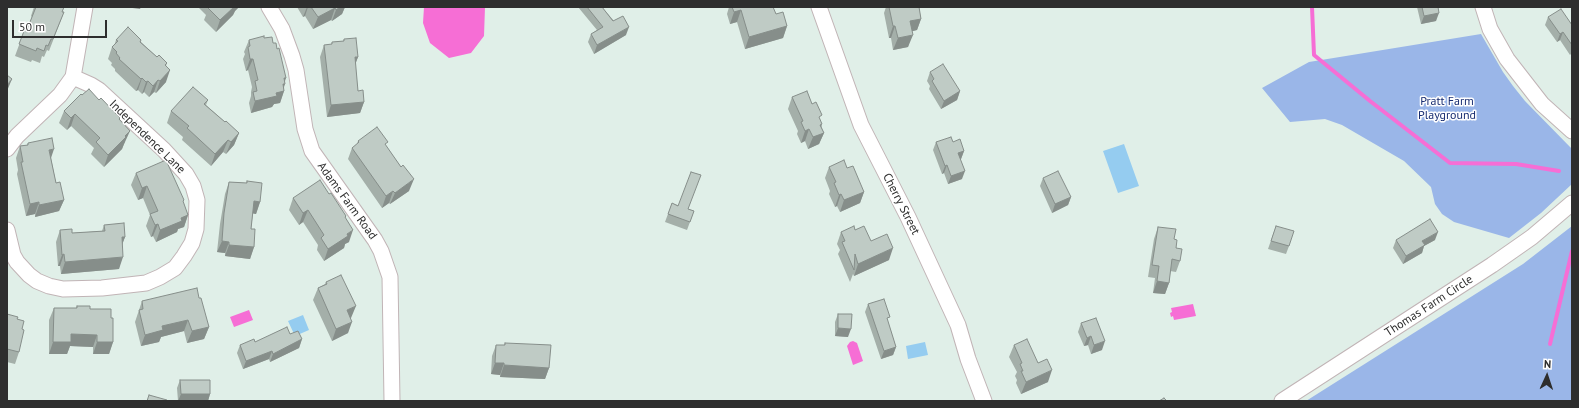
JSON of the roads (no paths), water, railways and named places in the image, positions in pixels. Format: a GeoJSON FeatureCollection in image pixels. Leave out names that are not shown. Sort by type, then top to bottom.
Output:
{"type":"FeatureCollection","features":[{"type":"Feature","properties":{"kind":"street"},"geometry":{"type":"LineString","coordinates":[[7,149],[17,136],[60,95],[73,77],[85,7]]}},
{"type":"Feature","properties":{"kind":"street","name":"Adams Farm Road"},"geometry":{"type":"LineString","coordinates":[[269,7],[282,29],[292,56],[296,70],[305,130],[312,151],[382,251],[390,277],[392,401]]}},
{"type":"Feature","properties":{"kind":"street","name":"Cherry Street"},"geometry":{"type":"LineString","coordinates":[[819,7],[861,125],[908,217],[958,325],[968,360],[984,401]]}},
{"type":"Feature","properties":{"kind":"street"},"geometry":{"type":"LineString","coordinates":[[1483,7],[1490,29],[1507,59],[1542,104],[1572,131]]}},
{"type":"Feature","properties":{"kind":"street","name":"Independence Lane"},"geometry":{"type":"LineString","coordinates":[[7,230],[13,255],[25,271],[37,281],[49,286],[63,289],[102,288],[146,283],[175,268],[192,243],[196,229],[197,200],[193,186],[186,174],[164,150],[99,90],[84,81],[73,77]]}},
{"type":"Feature","properties":{"kind":"street","name":"Thomas Farm Circle"},"geometry":{"type":"LineString","coordinates":[[1282,401],[1492,265],[1532,237],[1572,203]]}},
{"type":"Feature","properties":{"kind":"waterway"},"geometry":{"type":"LineString","coordinates":[[1312,7],[1314,55],[1450,163],[1516,164],[1559,171]]}},
{"type":"Feature","properties":{"kind":"waterway"},"geometry":{"type":"LineString","coordinates":[[1550,344],[1572,251]]}},
{"type":"Feature","properties":{"kind":"park label","name":"Pratt Farm Playground"},"geometry":{"type":"Point","coordinates":[1447,109]}}]}
